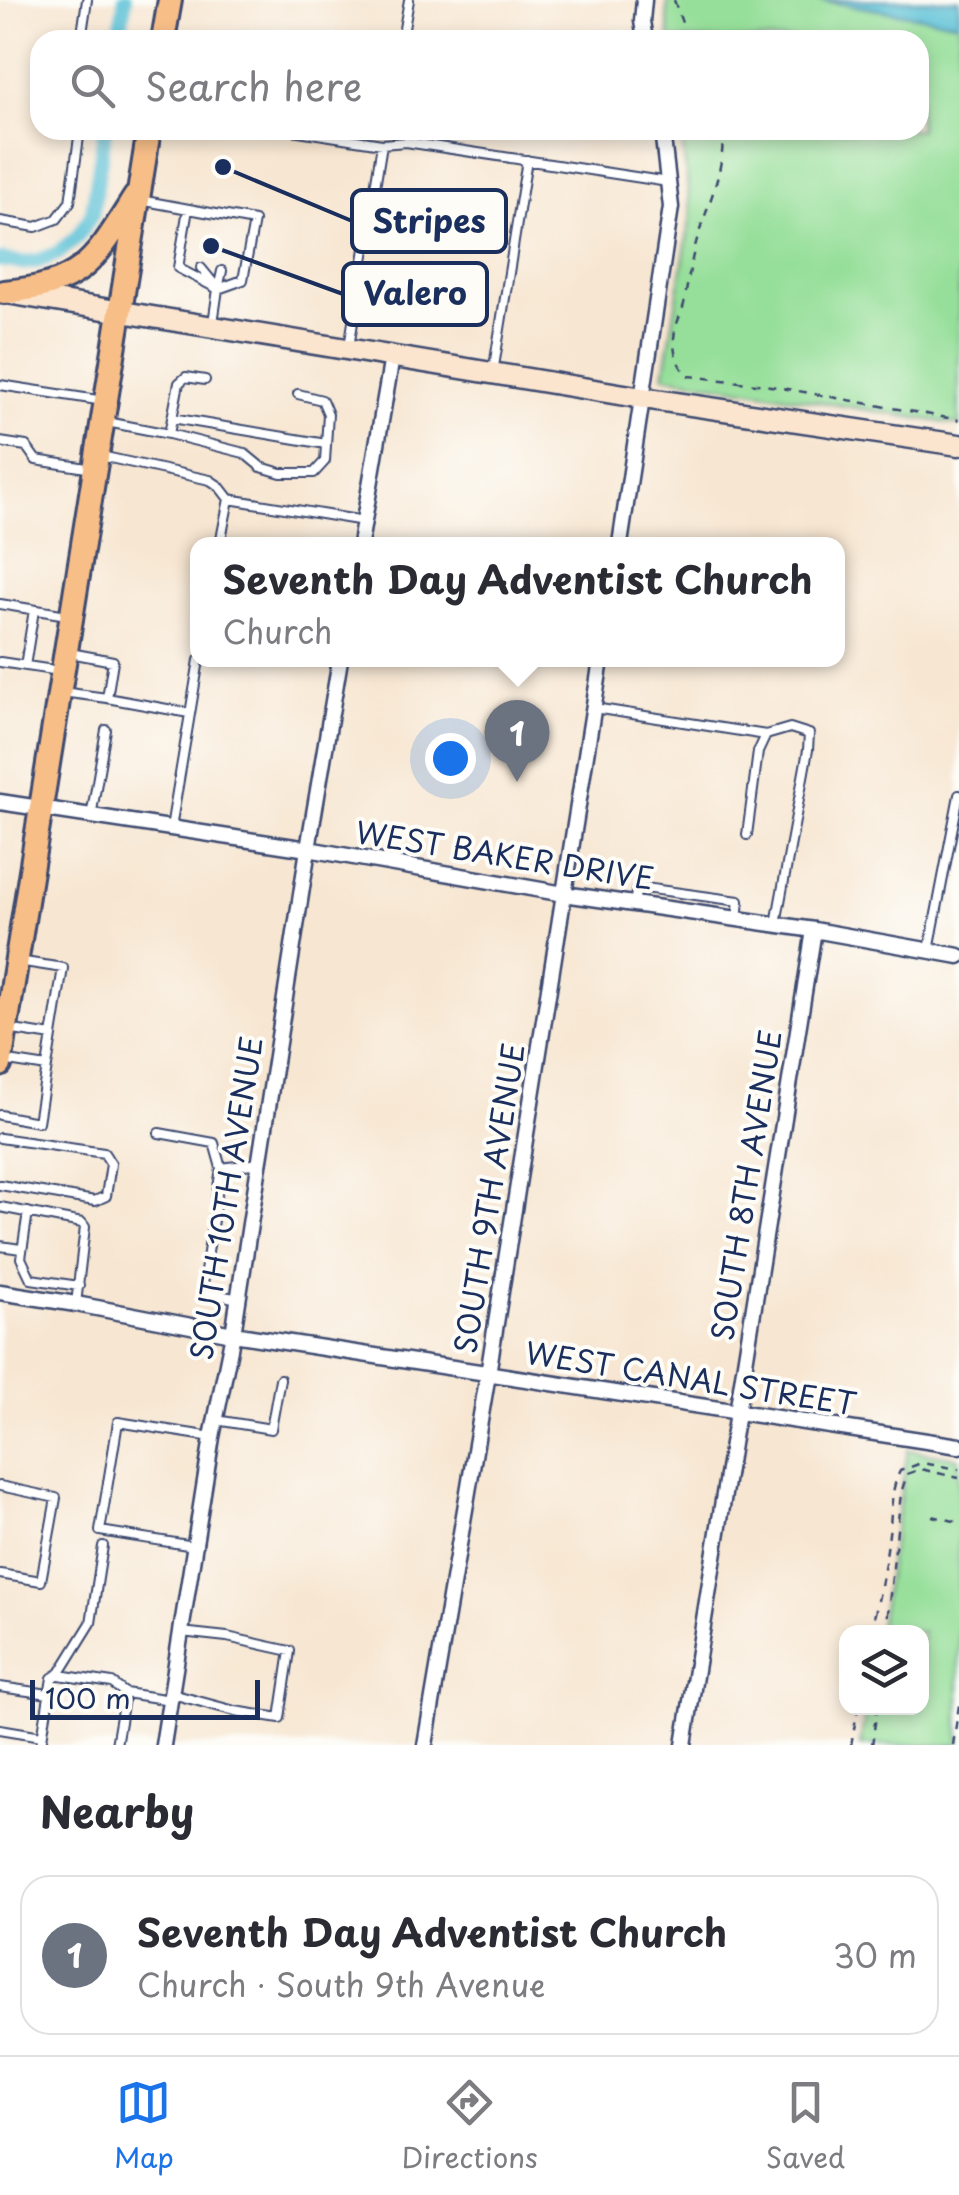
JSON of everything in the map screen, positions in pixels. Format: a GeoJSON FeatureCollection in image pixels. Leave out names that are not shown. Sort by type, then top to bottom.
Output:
{"type":"FeatureCollection","features":[{"type":"Feature","properties":{"kind":"main road"},"geometry":{"type":"LineString","coordinates":[[165,30],[170,0]]}},
{"type":"Feature","properties":{"kind":"main road"},"geometry":{"type":"LineString","coordinates":[[0,1063],[6,1029],[6,991],[17,960],[147,140]]}},
{"type":"Feature","properties":{"kind":"main road"},"geometry":{"type":"LineString","coordinates":[[2,292],[52,283],[70,277],[90,263],[138,195]]}},
{"type":"Feature","properties":{"kind":"main road"},"geometry":{"type":"LineString","coordinates":[[2,292],[644,398],[959,445]]}},
{"type":"Feature","properties":{"kind":"street"},"geometry":{"type":"LineString","coordinates":[[644,0],[644,30]]}},
{"type":"Feature","properties":{"kind":"street"},"geometry":{"type":"LineString","coordinates":[[621,537],[671,207],[663,140]]}},
{"type":"Feature","properties":{"kind":"street"},"geometry":{"type":"LineString","coordinates":[[361,537],[392,357]]}},
{"type":"Feature","properties":{"kind":"street","name":"SOUTH 10TH AVENUE"},"geometry":{"type":"LineString","coordinates":[[164,1745],[339,667]]}},
{"type":"Feature","properties":{"kind":"street","name":"SOUTH 9TH AVENUE"},"geometry":{"type":"LineString","coordinates":[[425,1745],[601,667]]}},
{"type":"Feature","properties":{"kind":"street","name":"WEST BAKER DRIVE"},"geometry":{"type":"LineString","coordinates":[[0,802],[959,956]]}},
{"type":"Feature","properties":{"kind":"street","name":"SOUTH 8TH AVENUE"},"geometry":{"type":"LineString","coordinates":[[684,1745],[814,930]]}},
{"type":"Feature","properties":{"kind":"street","name":"WEST CANAL STREET"},"geometry":{"type":"LineString","coordinates":[[0,1292],[233,1334],[959,1446]]}},
{"type":"Feature","properties":{"kind":"lane"},"geometry":{"type":"LineString","coordinates":[[83,30],[88,0]]}},
{"type":"Feature","properties":{"kind":"lane"},"geometry":{"type":"LineString","coordinates":[[404,30],[409,0]]}},
{"type":"Feature","properties":{"kind":"lane"},"geometry":{"type":"LineString","coordinates":[[0,222],[36,227],[57,219],[70,202],[79,140]]}},
{"type":"Feature","properties":{"kind":"lane"},"geometry":{"type":"LineString","coordinates":[[358,140],[406,142],[668,182]]}},
{"type":"Feature","properties":{"kind":"lane"},"geometry":{"type":"LineString","coordinates":[[348,349],[385,140]]}},
{"type":"Feature","properties":{"kind":"lane"},"geometry":{"type":"LineString","coordinates":[[492,373],[527,160]]}},
{"type":"Feature","properties":{"kind":"lane"},"geometry":{"type":"LineString","coordinates":[[138,195],[188,209],[208,217],[254,220],[243,280],[218,289],[178,268],[188,209]]}},
{"type":"Feature","properties":{"kind":"lane"},"geometry":{"type":"LineString","coordinates":[[201,268],[218,289]]}},
{"type":"Feature","properties":{"kind":"lane"},"geometry":{"type":"LineString","coordinates":[[212,327],[222,271]]}},
{"type":"Feature","properties":{"kind":"lane"},"geometry":{"type":"LineString","coordinates":[[169,434],[179,383],[186,377],[205,380]]}},
{"type":"Feature","properties":{"kind":"lane"},"geometry":{"type":"LineString","coordinates":[[0,385],[104,411],[244,454],[261,467],[290,474],[314,473],[324,461],[328,414],[322,400],[298,394]]}},
{"type":"Feature","properties":{"kind":"lane"},"geometry":{"type":"LineString","coordinates":[[172,418],[326,444]]}},
{"type":"Feature","properties":{"kind":"lane"},"geometry":{"type":"LineString","coordinates":[[0,442],[26,446],[36,460],[96,462],[210,480],[229,499],[364,522]]}},
{"type":"Feature","properties":{"kind":"lane"},"geometry":{"type":"LineString","coordinates":[[221,537],[229,499]]}},
{"type":"Feature","properties":{"kind":"lane"},"geometry":{"type":"LineString","coordinates":[[0,604],[72,616]]}},
{"type":"Feature","properties":{"kind":"lane"},"geometry":{"type":"LineString","coordinates":[[25,666],[34,610]]}},
{"type":"Feature","properties":{"kind":"lane"},"geometry":{"type":"LineString","coordinates":[[0,662],[63,672],[112,661],[106,698]]}},
{"type":"Feature","properties":{"kind":"lane"},"geometry":{"type":"LineString","coordinates":[[171,829],[198,667]]}},
{"type":"Feature","properties":{"kind":"lane"},"geometry":{"type":"LineString","coordinates":[[63,672],[106,698],[189,713]]}},
{"type":"Feature","properties":{"kind":"lane"},"geometry":{"type":"LineString","coordinates":[[594,708],[766,735],[790,728],[809,734],[776,924]]}},
{"type":"Feature","properties":{"kind":"lane"},"geometry":{"type":"LineString","coordinates":[[92,817],[106,730]]}},
{"type":"Feature","properties":{"kind":"lane"},"geometry":{"type":"LineString","coordinates":[[747,836],[758,752],[766,735]]}},
{"type":"Feature","properties":{"kind":"lane"},"geometry":{"type":"LineString","coordinates":[[929,950],[959,796]]}},
{"type":"Feature","properties":{"kind":"lane"},"geometry":{"type":"LineString","coordinates":[[0,1114],[38,1122],[62,968],[17,960]]}},
{"type":"Feature","properties":{"kind":"lane"},"geometry":{"type":"LineString","coordinates":[[6,1029],[52,1036]]}},
{"type":"Feature","properties":{"kind":"lane"},"geometry":{"type":"LineString","coordinates":[[0,1063],[47,1067]]}},
{"type":"Feature","properties":{"kind":"lane"},"geometry":{"type":"LineString","coordinates":[[159,1134],[214,1142],[221,1168],[202,1291],[238,1299]]}},
{"type":"Feature","properties":{"kind":"lane"},"geometry":{"type":"LineString","coordinates":[[0,1138],[104,1153],[112,1164],[106,1196],[95,1200],[0,1185]]}},
{"type":"Feature","properties":{"kind":"lane"},"geometry":{"type":"LineString","coordinates":[[221,1168],[259,1164]]}},
{"type":"Feature","properties":{"kind":"lane"},"geometry":{"type":"LineString","coordinates":[[0,1206],[82,1222],[86,1227],[76,1304]]}},
{"type":"Feature","properties":{"kind":"lane"},"geometry":{"type":"LineString","coordinates":[[28,1212],[20,1258],[31,1279],[29,1296]]}},
{"type":"Feature","properties":{"kind":"lane"},"geometry":{"type":"LineString","coordinates":[[0,1246],[21,1249]]}},
{"type":"Feature","properties":{"kind":"lane"},"geometry":{"type":"LineString","coordinates":[[31,1279],[79,1286]]}},
{"type":"Feature","properties":{"kind":"lane"},"geometry":{"type":"LineString","coordinates":[[216,1420],[271,1429],[280,1378]]}},
{"type":"Feature","properties":{"kind":"lane"},"geometry":{"type":"LineString","coordinates":[[195,1546],[100,1531],[118,1422],[212,1437]]}},
{"type":"Feature","properties":{"kind":"lane"},"geometry":{"type":"LineString","coordinates":[[0,1486],[56,1498],[41,1580],[0,1574]]}},
{"type":"Feature","properties":{"kind":"lane"},"geometry":{"type":"LineString","coordinates":[[0,1729],[41,1740],[52,1678],[60,1673],[92,1623],[104,1546]]}},
{"type":"Feature","properties":{"kind":"lane"},"geometry":{"type":"LineString","coordinates":[[56,1675],[112,1683],[125,1692],[280,1718],[290,1650],[227,1636],[181,1632]]}},
{"type":"Feature","properties":{"kind":"lane"},"geometry":{"type":"LineString","coordinates":[[0,1687],[49,1694]]}},
{"type":"Feature","properties":{"kind":"lane"},"geometry":{"type":"LineString","coordinates":[[116,1745],[125,1692]]}},
{"type":"Feature","properties":{"kind":"path"},"geometry":{"type":"LineString","coordinates":[[674,0],[684,30]]}},
{"type":"Feature","properties":{"kind":"path"},"geometry":{"type":"LineString","coordinates":[[721,140],[717,182],[698,236],[676,327],[676,360],[684,374],[959,420]]}},
{"type":"Feature","properties":{"kind":"path"},"geometry":{"type":"LineString","coordinates":[[872,1625],[892,1493],[900,1471],[920,1463],[959,1469]]}},
{"type":"Feature","properties":{"kind":"path"},"geometry":{"type":"LineString","coordinates":[[887,1625],[900,1493],[907,1474],[921,1469],[959,1478]]}},
{"type":"Feature","properties":{"kind":"path"},"geometry":{"type":"LineString","coordinates":[[932,1516],[959,1522]]}},
{"type":"Feature","properties":{"kind":"path"},"geometry":{"type":"LineString","coordinates":[[953,1745],[959,1705]]}},
{"type":"Feature","properties":{"kind":"path"},"geometry":{"type":"LineString","coordinates":[[852,1745],[857,1715]]}},
{"type":"Feature","properties":{"kind":"path"},"geometry":{"type":"LineString","coordinates":[[872,1745],[876,1715]]}},
{"type":"Feature","properties":{"kind":"green space"},"geometry":{"type":"Polygon","coordinates":[[[668,0],[959,0],[959,425],[664,376],[691,214],[682,140],[929,140],[929,30],[669,30],[668,0]]]}},
{"type":"Feature","properties":{"kind":"green space"},"geometry":{"type":"Polygon","coordinates":[[[908,1450],[959,1458],[959,1745],[860,1745],[865,1715],[929,1715],[929,1625],[879,1625],[908,1450]]]}},
{"type":"Feature","properties":{"kind":"water"},"geometry":{"type":"Polygon","coordinates":[[[819,0],[959,0],[959,23],[819,0]]]}},
{"type":"Feature","properties":{"kind":"waterway"},"geometry":{"type":"LineString","coordinates":[[120,30],[125,0]]}},
{"type":"Feature","properties":{"kind":"waterway"},"geometry":{"type":"LineString","coordinates":[[0,260],[38,261],[58,253],[77,237],[92,214],[103,140]]}},
{"type":"Feature","properties":{"kind":"place","name":"Stripes"},"geometry":{"type":"Point","coordinates":[223,167]}},
{"type":"Feature","properties":{"kind":"place","name":"Valero"},"geometry":{"type":"Point","coordinates":[211,246]}},
{"type":"Feature","properties":{"kind":"place","name":"Seventh Day Adventist Church"},"geometry":{"type":"Point","coordinates":[517,782]}}]}
